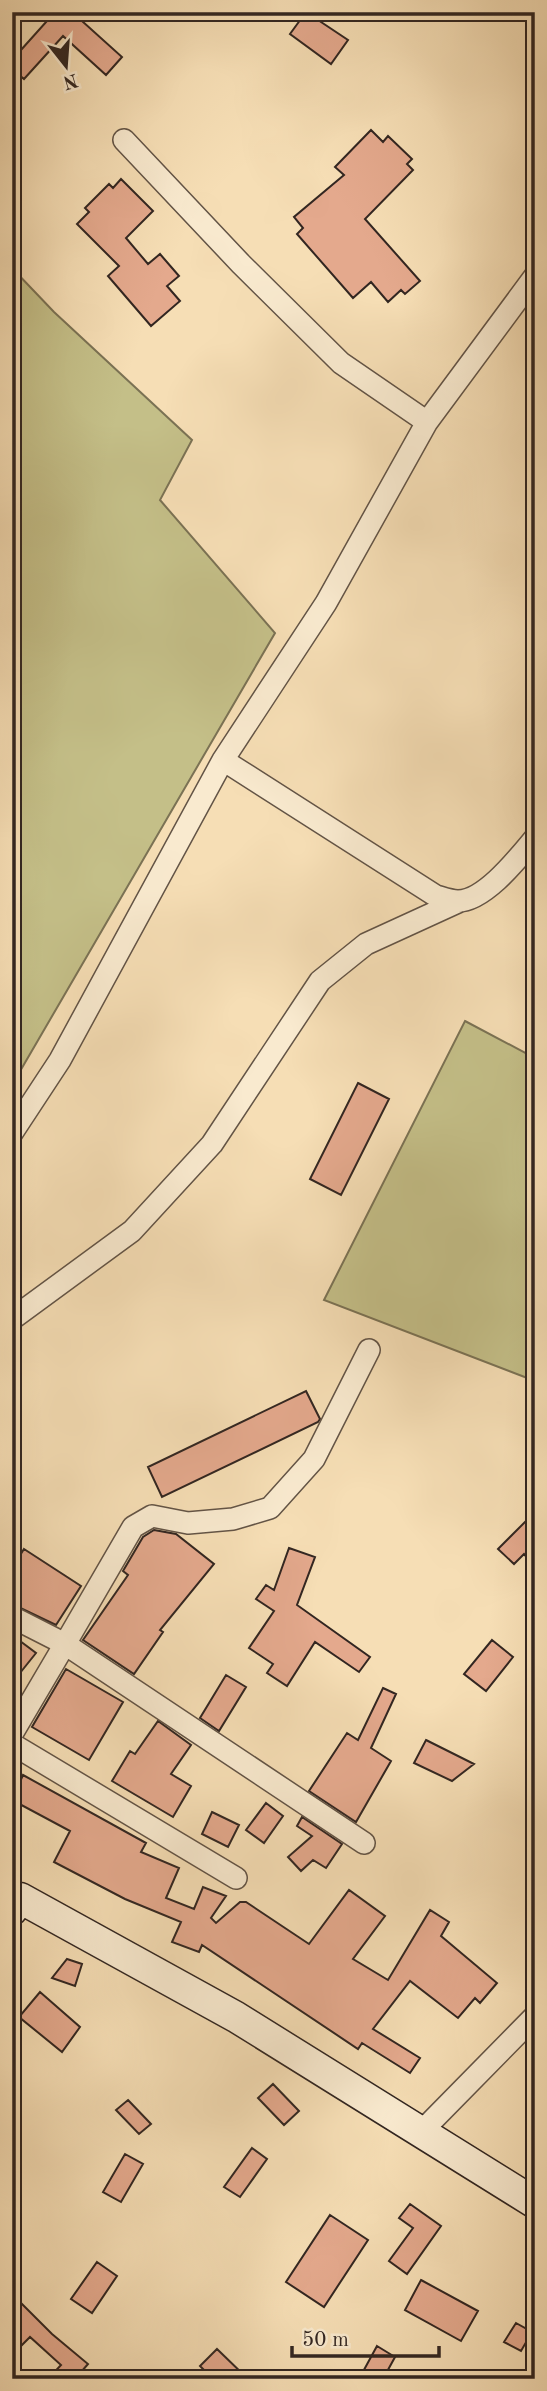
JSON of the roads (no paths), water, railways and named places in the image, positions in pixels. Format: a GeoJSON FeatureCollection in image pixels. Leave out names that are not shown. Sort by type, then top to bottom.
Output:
{"type":"FeatureCollection","features":[{"type":"Feature","properties":{"kind":"street"},"geometry":{"type":"LineString","coordinates":[[124,140],[241,264],[341,363],[427,422]]}},
{"type":"Feature","properties":{"kind":"street"},"geometry":{"type":"LineString","coordinates":[[12,1133],[60,1060],[223,760],[326,603],[427,422],[535,276]]}},
{"type":"Feature","properties":{"kind":"street"},"geometry":{"type":"LineString","coordinates":[[223,760],[436,896],[460,901]]}},
{"type":"Feature","properties":{"kind":"street"},"geometry":{"type":"LineString","coordinates":[[12,1319],[132,1231],[203,1154],[260,1076],[320,981],[366,944],[481,892],[511,866],[535,838]]}},
{"type":"Feature","properties":{"kind":"street"},"geometry":{"type":"LineString","coordinates":[[12,1734],[133,1527],[152,1516],[188,1522],[233,1519],[270,1508],[314,1459],[369,1350]]}},
{"type":"Feature","properties":{"kind":"street"},"geometry":{"type":"LineString","coordinates":[[12,1617],[65,1644],[364,1843]]}},
{"type":"Feature","properties":{"kind":"street"},"geometry":{"type":"LineString","coordinates":[[12,1744],[236,1878]]}},
{"type":"Feature","properties":{"kind":"street"},"geometry":{"type":"LineString","coordinates":[[15,1901],[236,2017],[535,2203]]}},
{"type":"Feature","properties":{"kind":"street"},"geometry":{"type":"LineString","coordinates":[[420,2133],[535,2016]]}}]}
